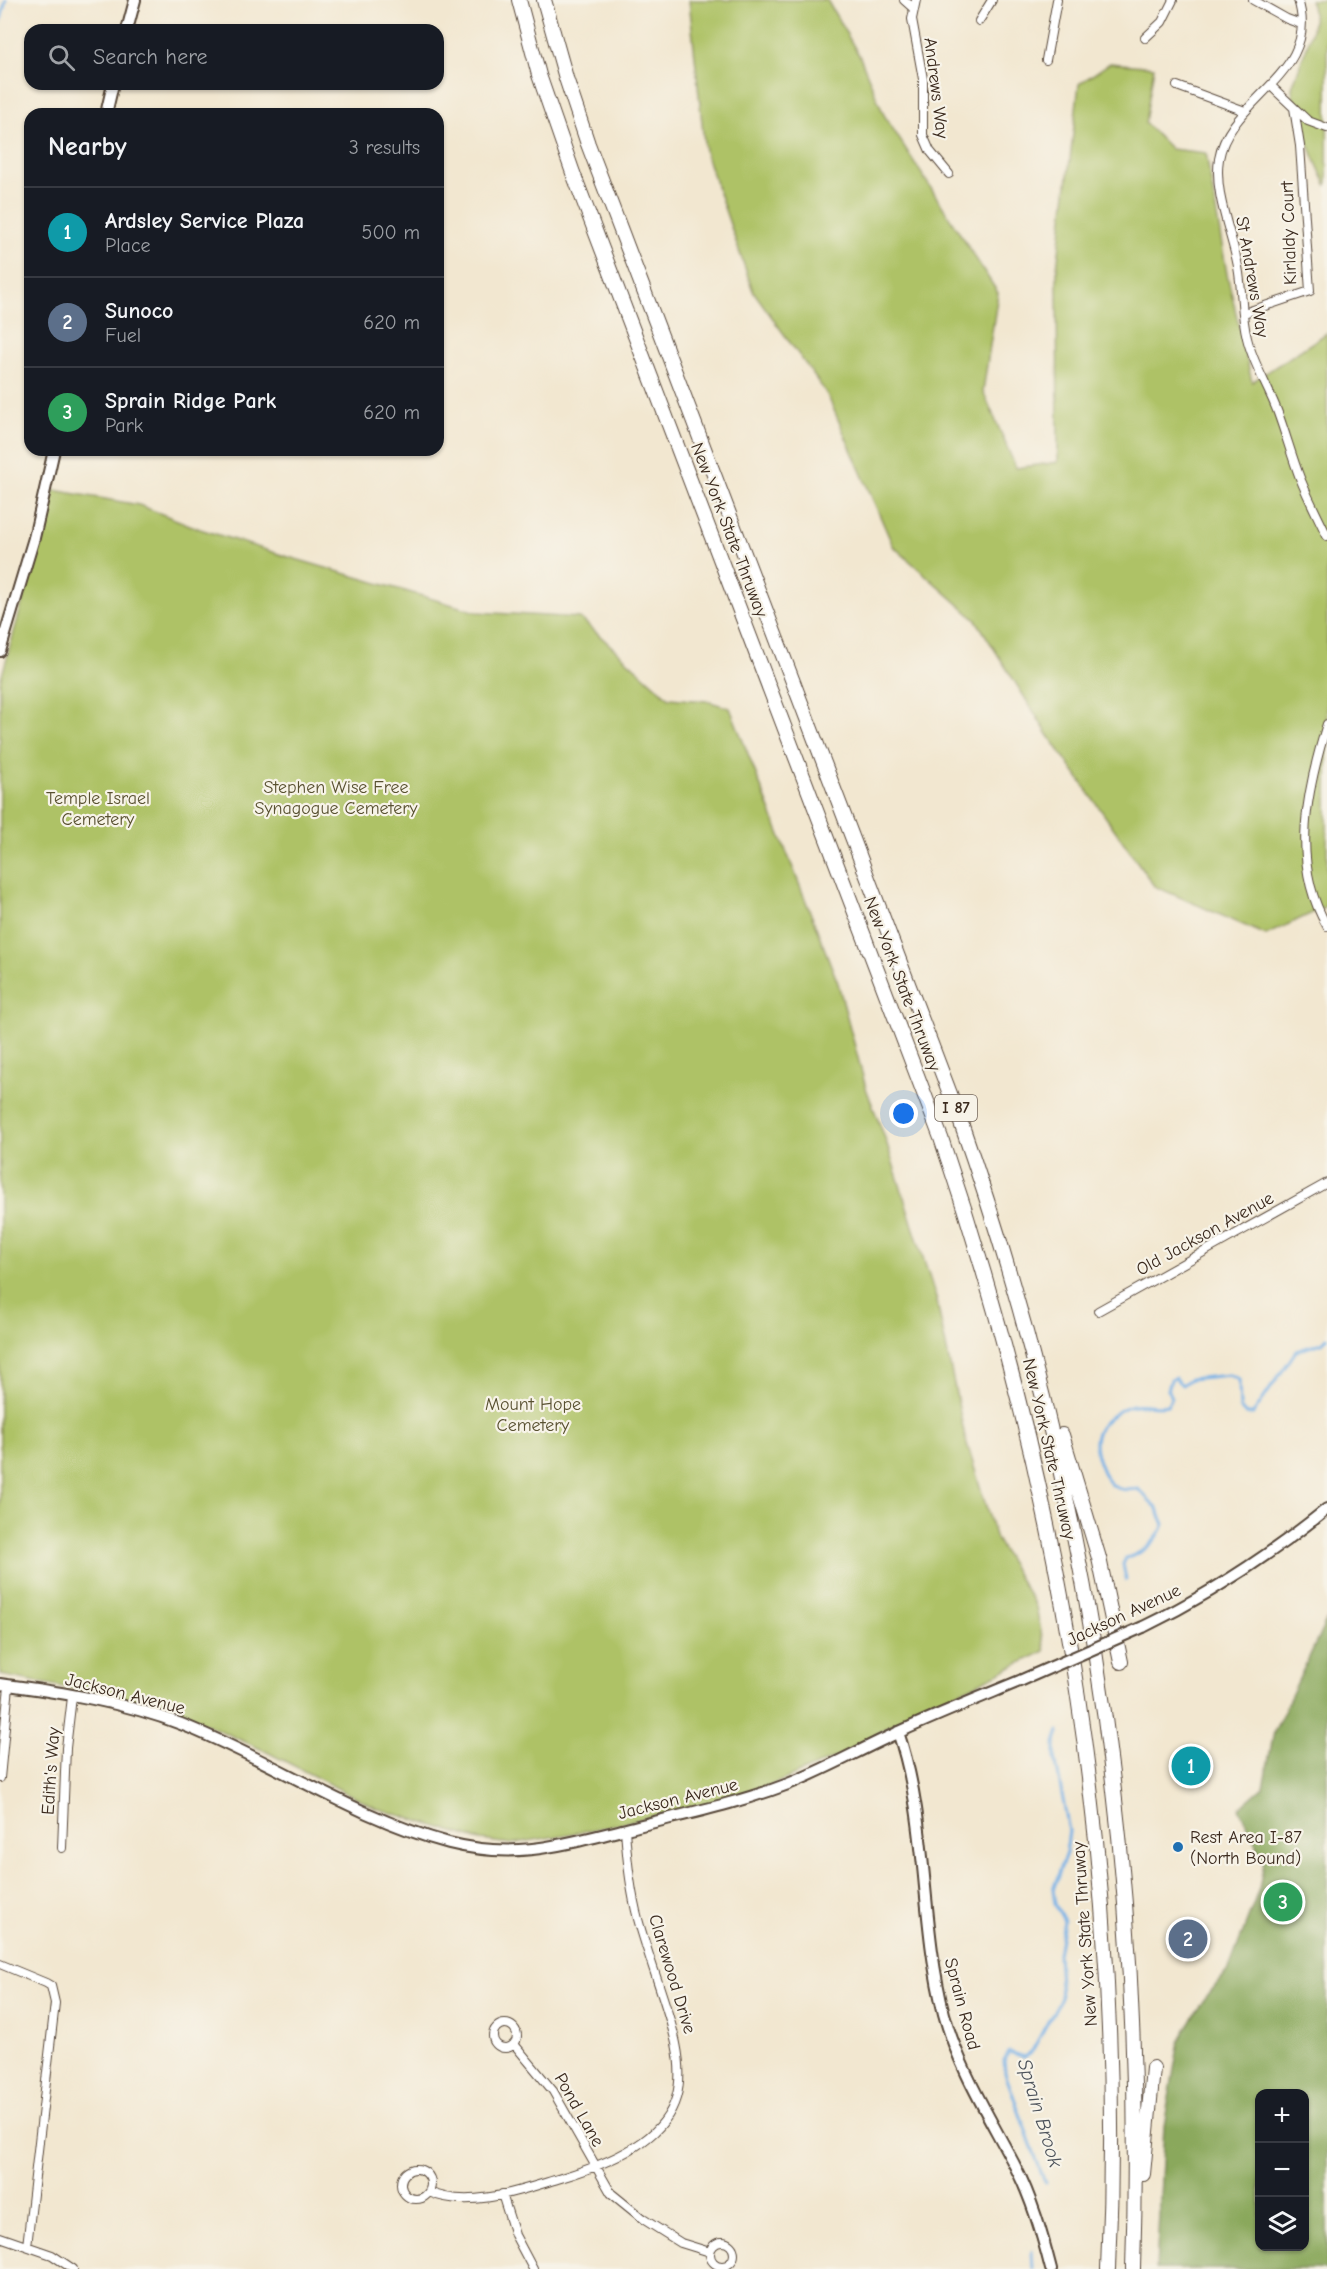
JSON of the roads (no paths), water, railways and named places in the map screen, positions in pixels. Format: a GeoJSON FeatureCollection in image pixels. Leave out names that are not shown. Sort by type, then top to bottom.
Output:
{"type":"FeatureCollection","features":[{"type":"Feature","properties":{"kind":"highway","name":"New York State Thruway"},"geometry":{"type":"LineString","coordinates":[[519,0],[539,75],[573,173],[941,1138],[984,1269],[1021,1402],[1047,1514],[1070,1637],[1097,1841],[1110,2047],[1111,2161],[1108,2269]]}},
{"type":"Feature","properties":{"kind":"highway","name":"New York State Thruway"},"geometry":{"type":"LineString","coordinates":[[544,0],[588,144],[960,1120],[1000,1239],[1032,1349],[1065,1482],[1087,1593],[1107,1718],[1119,1821],[1134,2026],[1136,2141],[1133,2269]]}},
{"type":"Feature","properties":{"kind":"highway"},"geometry":{"type":"LineString","coordinates":[[1032,1349],[1090,1526],[1121,1662]]}},
{"type":"Feature","properties":{"kind":"highway"},"geometry":{"type":"LineString","coordinates":[[1133,2269],[1153,2068]]}},
{"type":"Feature","properties":{"kind":"main road"},"geometry":{"type":"LineString","coordinates":[[129,24],[135,0]]}},
{"type":"Feature","properties":{"kind":"main road"},"geometry":{"type":"LineString","coordinates":[[107,108],[112,90]]}},
{"type":"Feature","properties":{"kind":"main road"},"geometry":{"type":"LineString","coordinates":[[0,651],[34,538],[53,456]]}},
{"type":"Feature","properties":{"kind":"main road","name":"Jackson Avenue"},"geometry":{"type":"LineString","coordinates":[[5,1685],[116,1705],[179,1723],[347,1806],[447,1842],[475,1848],[528,1851],[753,1797],[791,1783],[898,1732],[1143,1627],[1216,1588],[1295,1535],[1327,1509]]}},
{"type":"Feature","properties":{"kind":"main road","name":"Sprain Road"},"geometry":{"type":"LineString","coordinates":[[898,1732],[908,1763],[915,1801],[931,1949],[945,2016],[968,2078],[1016,2168],[1032,2205],[1051,2269]]}},
{"type":"Feature","properties":{"kind":"street"},"geometry":{"type":"LineString","coordinates":[[904,0],[915,4]]}},
{"type":"Feature","properties":{"kind":"street"},"geometry":{"type":"LineString","coordinates":[[979,21],[992,0]]}},
{"type":"Feature","properties":{"kind":"street"},"geometry":{"type":"LineString","coordinates":[[1046,60],[1057,0]]}},
{"type":"Feature","properties":{"kind":"street"},"geometry":{"type":"LineString","coordinates":[[1145,38],[1162,22],[1173,0]]}},
{"type":"Feature","properties":{"kind":"street"},"geometry":{"type":"LineString","coordinates":[[1253,0],[1301,24]]}},
{"type":"Feature","properties":{"kind":"street","name":"St Andrews Way"},"geometry":{"type":"LineString","coordinates":[[1298,0],[1301,24],[1292,59],[1271,86],[1245,111],[1222,144],[1218,172],[1242,283],[1249,346],[1278,413],[1301,480],[1327,536]]}},
{"type":"Feature","properties":{"kind":"street","name":"Andrews Way"},"geometry":{"type":"LineString","coordinates":[[915,4],[912,20],[923,79],[923,135],[930,151],[949,174]]}},
{"type":"Feature","properties":{"kind":"street"},"geometry":{"type":"LineString","coordinates":[[1177,86],[1245,111]]}},
{"type":"Feature","properties":{"kind":"street"},"geometry":{"type":"LineString","coordinates":[[1271,86],[1308,121],[1327,128]]}},
{"type":"Feature","properties":{"kind":"street","name":"Kirlaldy Court"},"geometry":{"type":"LineString","coordinates":[[1244,313],[1310,291],[1300,147],[1294,108]]}},
{"type":"Feature","properties":{"kind":"street"},"geometry":{"type":"LineString","coordinates":[[1327,724],[1306,805],[1305,829],[1313,890],[1327,926]]}},
{"type":"Feature","properties":{"kind":"street","name":"Old Jackson Avenue"},"geometry":{"type":"LineString","coordinates":[[1098,1311],[1327,1183]]}},
{"type":"Feature","properties":{"kind":"street"},"geometry":{"type":"LineString","coordinates":[[0,1778],[5,1685]]}},
{"type":"Feature","properties":{"kind":"street","name":"Edith's Way"},"geometry":{"type":"LineString","coordinates":[[62,1848],[66,1748],[72,1697]]}},
{"type":"Feature","properties":{"kind":"street","name":"Clarewood Drive"},"geometry":{"type":"LineString","coordinates":[[429,2192],[431,2183],[424,2171],[414,2169],[402,2176],[401,2187],[406,2195],[415,2199],[429,2192],[452,2200],[502,2194],[568,2176],[626,2154],[652,2135],[673,2107],[680,2082],[680,2054],[674,2027],[639,1920],[628,1878],[625,1829]]}},
{"type":"Feature","properties":{"kind":"street"},"geometry":{"type":"LineString","coordinates":[[0,1964],[51,1986],[56,2003],[27,2246]]}},
{"type":"Feature","properties":{"kind":"street","name":"Pond Lane"},"geometry":{"type":"LineString","coordinates":[[514,2044],[553,2091],[593,2165],[611,2193],[643,2219],[681,2243],[710,2252]]}},
{"type":"Feature","properties":{"kind":"street"},"geometry":{"type":"LineString","coordinates":[[502,2194],[515,2235],[533,2269]]}},
{"type":"Feature","properties":{"kind":"street"},"geometry":{"type":"LineString","coordinates":[[0,2237],[52,2255],[73,2269]]}},
{"type":"Feature","properties":{"kind":"waterway"},"geometry":{"type":"LineString","coordinates":[[0,24],[6,0]]}},
{"type":"Feature","properties":{"kind":"waterway","name":"Sprain Brook"},"geometry":{"type":"LineString","coordinates":[[1126,1580],[1123,1564],[1126,1558],[1149,1546],[1158,1536],[1164,1524],[1156,1507],[1138,1489],[1126,1490],[1115,1487],[1106,1478],[1095,1442],[1100,1427],[1112,1416],[1131,1405],[1168,1405],[1171,1398],[1168,1390],[1171,1380],[1175,1378],[1182,1385],[1190,1379],[1229,1375],[1239,1379],[1240,1408],[1246,1414],[1253,1414],[1296,1351],[1322,1343],[1327,1338]]}},
{"type":"Feature","properties":{"kind":"waterway","name":"Sprain Brook"},"geometry":{"type":"LineString","coordinates":[[1045,2183],[1005,2073],[1004,2060],[1009,2052],[1025,2057],[1032,2051],[1061,1998],[1058,1954],[1064,1921],[1055,1904],[1053,1890],[1066,1853],[1069,1831],[1055,1758],[1055,1743],[1059,1731]]}},
{"type":"Feature","properties":{"kind":"waterway","name":"Sprain Brook"},"geometry":{"type":"LineString","coordinates":[[1032,2251],[1033,2269]]}},
{"type":"Feature","properties":{"kind":"place","name":"Ardsley Service Plaza"},"geometry":{"type":"Point","coordinates":[1191,1766]}},
{"type":"Feature","properties":{"kind":"place","name":"Rest Area I-87 (North Bound)"},"geometry":{"type":"Point","coordinates":[1178,1847]}},
{"type":"Feature","properties":{"kind":"place","name":"Sprain Ridge Park"},"geometry":{"type":"Point","coordinates":[1283,1902]}},
{"type":"Feature","properties":{"kind":"place","name":"Sunoco"},"geometry":{"type":"Point","coordinates":[1188,1939]}},
{"type":"Feature","properties":{"kind":"park label","name":"Stephen Wise Free Synagogue Cemetery"},"geometry":{"type":"Point","coordinates":[336,797]}},
{"type":"Feature","properties":{"kind":"park label","name":"Temple Israel Cemetery"},"geometry":{"type":"Point","coordinates":[98,808]}},
{"type":"Feature","properties":{"kind":"park label","name":"Mount Hope Cemetery"},"geometry":{"type":"Point","coordinates":[533,1414]}}]}
